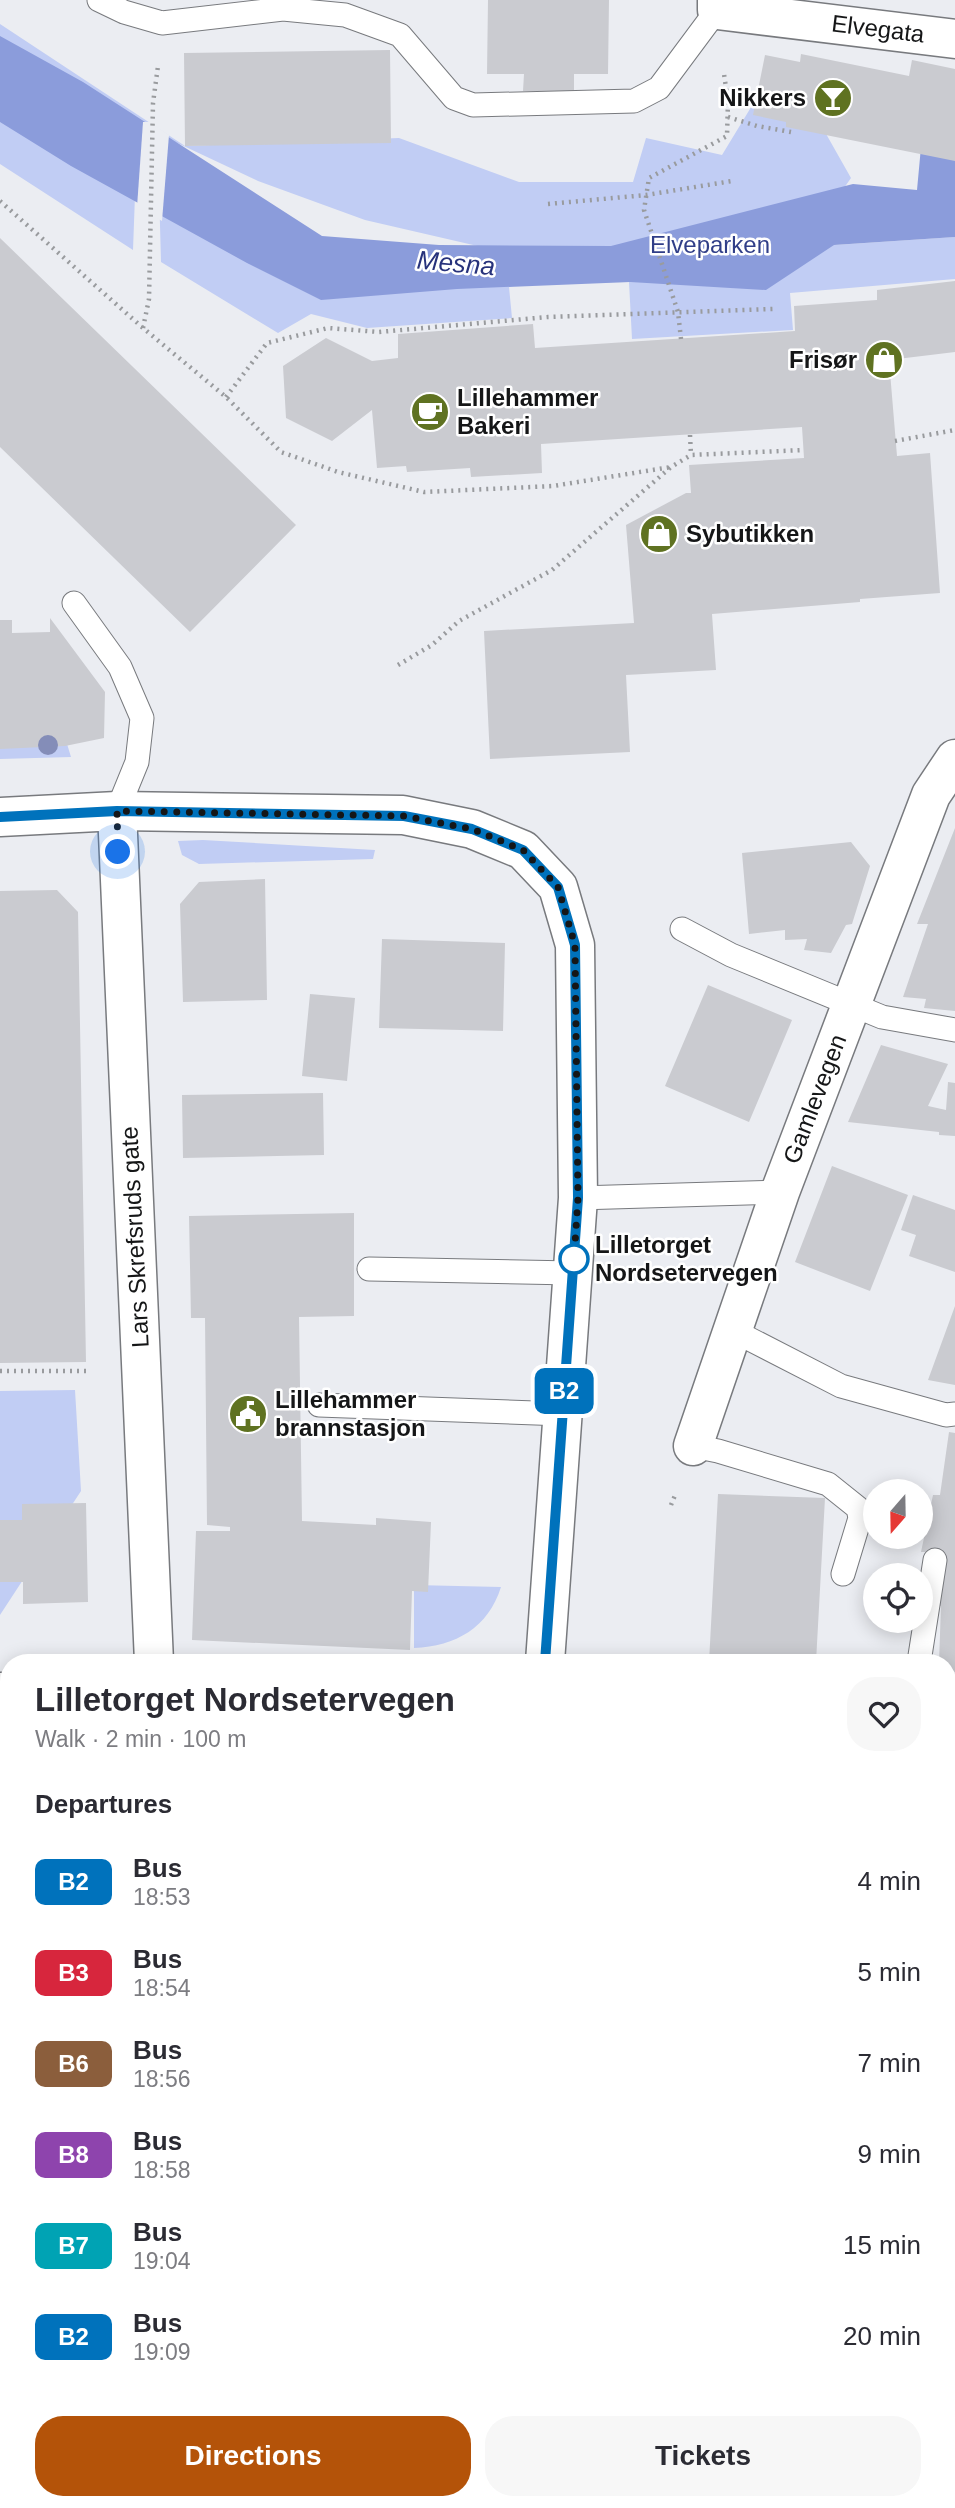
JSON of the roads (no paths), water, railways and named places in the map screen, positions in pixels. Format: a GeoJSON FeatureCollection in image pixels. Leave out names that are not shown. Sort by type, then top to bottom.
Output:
{"type":"FeatureCollection","features":[{"type":"Feature","properties":{"kind":"street","name":"Elvegata"},"geometry":{"type":"LineString","coordinates":[[717,5],[955,39]]}},
{"type":"Feature","properties":{"kind":"street","name":"Gamlevegen"},"geometry":{"type":"LineString","coordinates":[[693,1446],[780,1192],[851,1004],[931,795],[955,759]]}},
{"type":"Feature","properties":{"kind":"street"},"geometry":{"type":"LineString","coordinates":[[0,817],[117,811],[404,816],[472,829],[523,850],[558,887],[575,945],[578,1198],[546,1654]]}},
{"type":"Feature","properties":{"kind":"street","name":"Lars Skrefsruds gate"},"geometry":{"type":"LineString","coordinates":[[117,811],[154,1654]]}},
{"type":"Feature","properties":{"kind":"lane"},"geometry":{"type":"LineString","coordinates":[[99,0],[124,12],[162,23],[283,9],[345,15],[400,35],[454,98],[473,105],[634,101],[659,88],[717,5]]}},
{"type":"Feature","properties":{"kind":"lane"},"geometry":{"type":"LineString","coordinates":[[74,603],[120,667],[142,718],[137,762],[117,811]]}},
{"type":"Feature","properties":{"kind":"lane"},"geometry":{"type":"LineString","coordinates":[[682,929],[731,954],[882,1017],[955,1030]]}},
{"type":"Feature","properties":{"kind":"lane"},"geometry":{"type":"LineString","coordinates":[[578,1198],[780,1192]]}},
{"type":"Feature","properties":{"kind":"lane"},"geometry":{"type":"LineString","coordinates":[[369,1269],[573,1273]]}},
{"type":"Feature","properties":{"kind":"lane"},"geometry":{"type":"LineString","coordinates":[[732,1330],[841,1386],[946,1415],[955,1414]]}},
{"type":"Feature","properties":{"kind":"lane"},"geometry":{"type":"LineString","coordinates":[[319,1405],[563,1414]]}},
{"type":"Feature","properties":{"kind":"lane"},"geometry":{"type":"LineString","coordinates":[[693,1446],[828,1483],[858,1508],[860,1518],[843,1574]]}},
{"type":"Feature","properties":{"kind":"lane"},"geometry":{"type":"LineString","coordinates":[[920,1654],[935,1560]]}},
{"type":"Feature","properties":{"kind":"water","name":"Mesna"},"geometry":{"type":"Polygon","coordinates":[[[0,36],[83,82],[322,236],[439,245],[611,246],[853,184],[917,190],[921,147],[955,155],[955,237],[834,245],[766,290],[630,282],[457,289],[321,300],[247,263],[71,166],[0,122],[0,36]]]}},
{"type":"Feature","properties":{"kind":"place","name":"Nikkers"},"geometry":{"type":"Point","coordinates":[833,98]}},
{"type":"Feature","properties":{"kind":"place","name":"Frisør"},"geometry":{"type":"Point","coordinates":[884,360]}},
{"type":"Feature","properties":{"kind":"place","name":"Lillehammer Bakeri"},"geometry":{"type":"Point","coordinates":[430,412]}},
{"type":"Feature","properties":{"kind":"place","name":"Sybutikken"},"geometry":{"type":"Point","coordinates":[659,534]}},
{"type":"Feature","properties":{"kind":"place","name":"Lilletorget Nordsetervegen"},"geometry":{"type":"Point","coordinates":[574,1259]}},
{"type":"Feature","properties":{"kind":"place","name":"Lillehammer brannstasjon"},"geometry":{"type":"Point","coordinates":[248,1414]}},
{"type":"Feature","properties":{"kind":"park label","name":"Elveparken"},"geometry":{"type":"Point","coordinates":[710,245]}}]}
